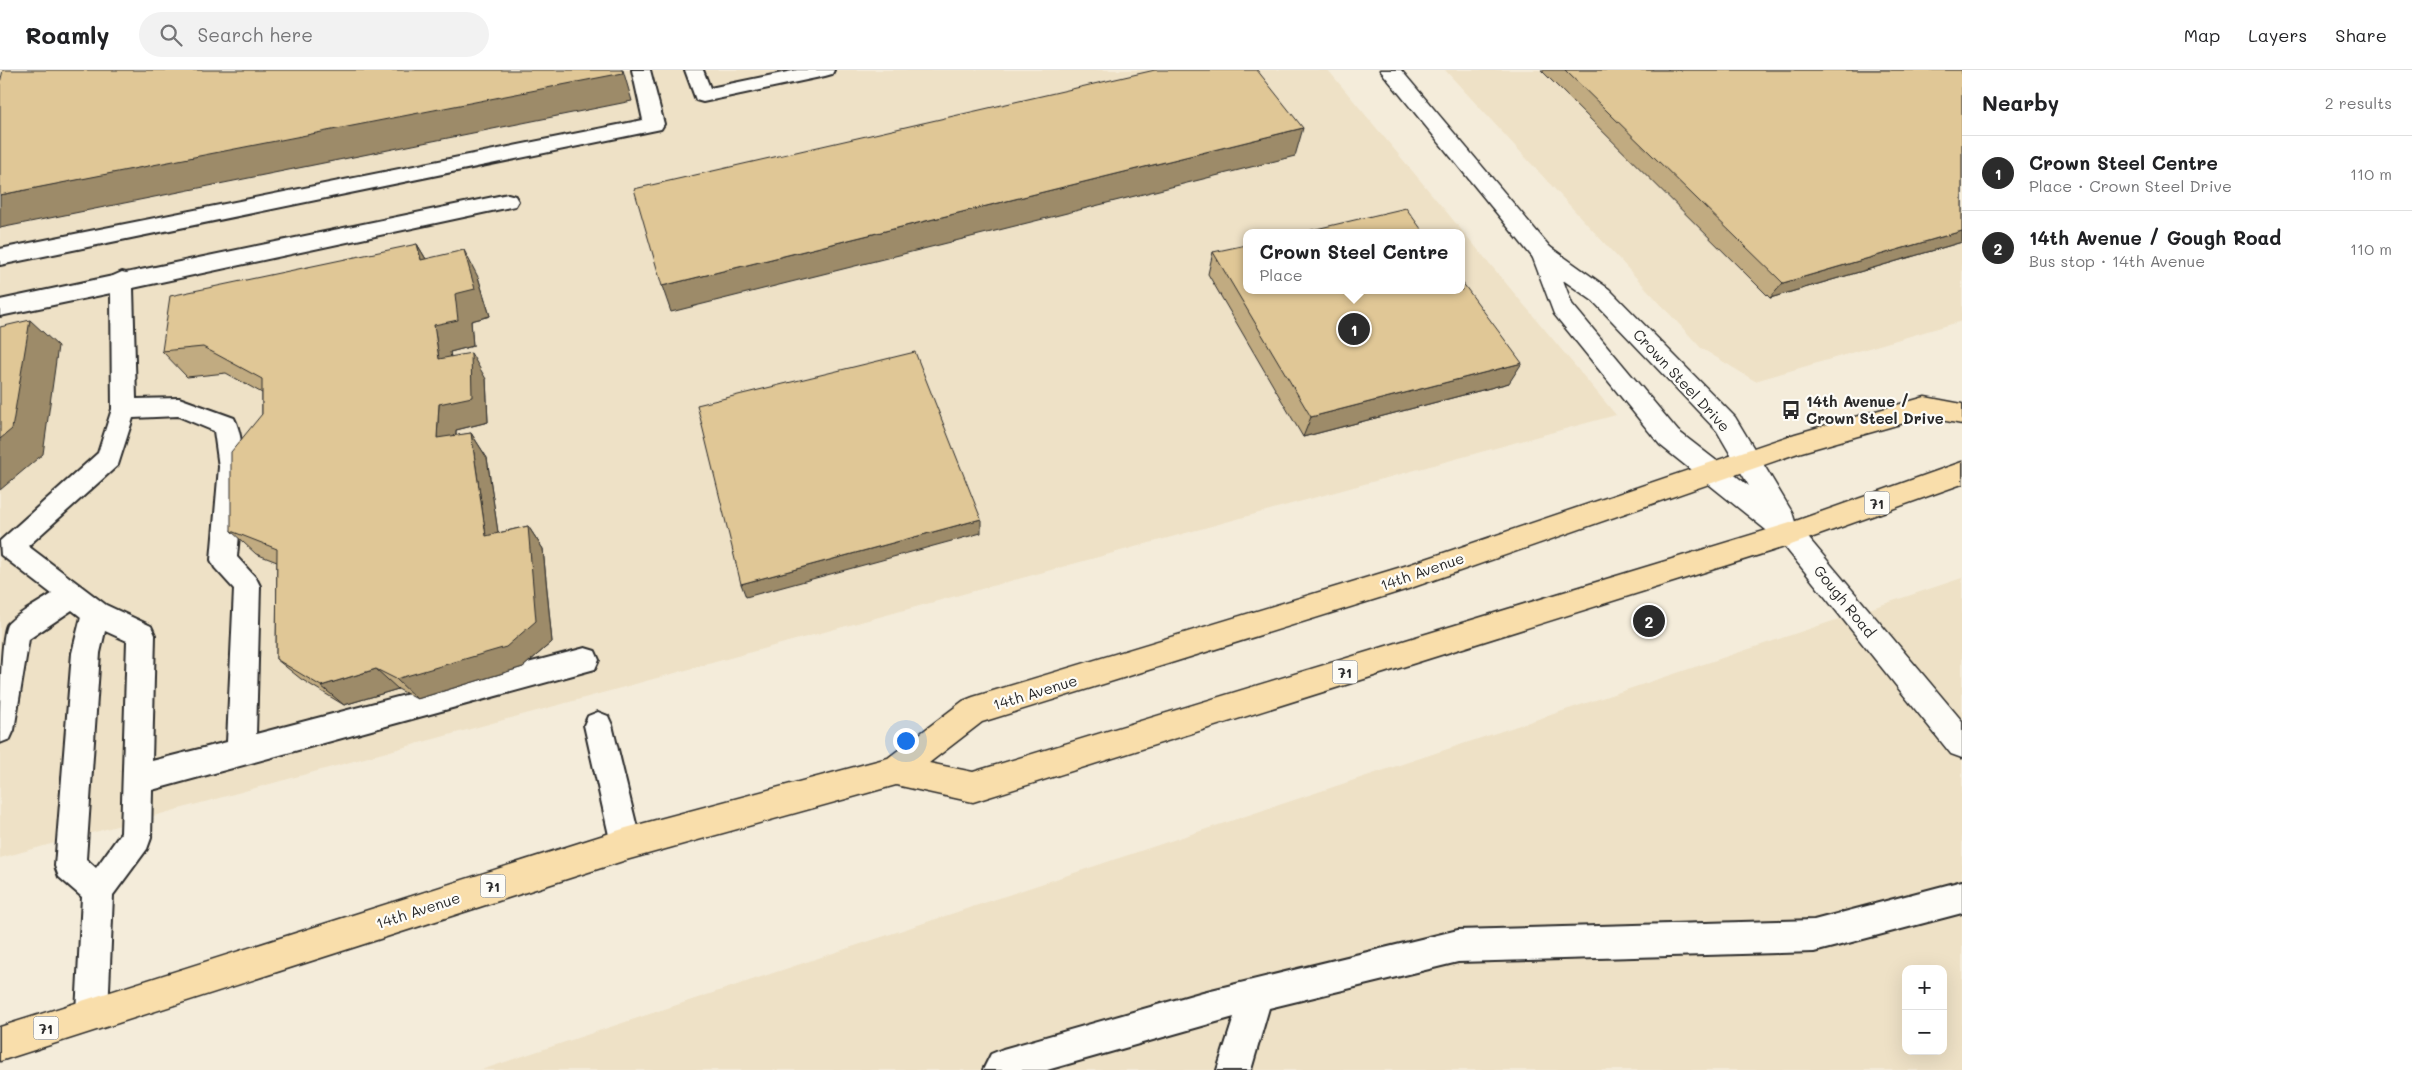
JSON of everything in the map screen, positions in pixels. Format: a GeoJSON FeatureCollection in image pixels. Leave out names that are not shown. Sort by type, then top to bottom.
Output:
{"type":"FeatureCollection","features":[{"type":"Feature","properties":{"kind":"main road","name":"14th Avenue"},"geometry":{"type":"LineString","coordinates":[[0,1044],[92,1013],[626,844],[896,770],[973,711],[1408,576],[1661,488],[1795,444],[1925,407],[1962,414]]}},
{"type":"Feature","properties":{"kind":"main road","name":"14th Avenue"},"geometry":{"type":"LineString","coordinates":[[896,770],[973,787],[1791,534],[1962,473]]}},
{"type":"Feature","properties":{"kind":"street","name":"Crown Steel Drive"},"geometry":{"type":"LineString","coordinates":[[1390,70],[1542,253],[1602,295],[1726,424],[1791,534]]}},
{"type":"Feature","properties":{"kind":"street","name":"Crown Steel Drive"},"geometry":{"type":"LineString","coordinates":[[1542,253],[1562,308],[1670,438],[1713,472]]}},
{"type":"Feature","properties":{"kind":"street","name":"Gough Road"},"geometry":{"type":"LineString","coordinates":[[1713,472],[1791,534],[1962,744]]}},
{"type":"Feature","properties":{"kind":"lane"},"geometry":{"type":"LineString","coordinates":[[0,257],[654,124],[641,70]]}},
{"type":"Feature","properties":{"kind":"lane"},"geometry":{"type":"LineString","coordinates":[[694,70],[703,96],[826,70]]}},
{"type":"Feature","properties":{"kind":"lane"},"geometry":{"type":"LineString","coordinates":[[0,308],[122,280],[508,201]]}},
{"type":"Feature","properties":{"kind":"lane"},"geometry":{"type":"LineString","coordinates":[[92,1013],[98,890],[136,838],[139,779],[141,634],[96,614],[72,594],[5,549],[109,458],[124,409],[122,280]]}},
{"type":"Feature","properties":{"kind":"lane"},"geometry":{"type":"LineString","coordinates":[[124,409],[179,407],[225,425],[231,467],[224,560],[247,586],[241,750]]}},
{"type":"Feature","properties":{"kind":"lane"},"geometry":{"type":"LineString","coordinates":[[0,730],[9,626],[72,594]]}},
{"type":"Feature","properties":{"kind":"lane"},"geometry":{"type":"LineString","coordinates":[[96,614],[86,653],[70,866],[98,890]]}},
{"type":"Feature","properties":{"kind":"lane"},"geometry":{"type":"LineString","coordinates":[[139,779],[241,750],[585,660]]}},
{"type":"Feature","properties":{"kind":"lane"},"geometry":{"type":"LineString","coordinates":[[598,724],[626,844]]}},
{"type":"Feature","properties":{"kind":"lane"},"geometry":{"type":"LineString","coordinates":[[1000,1070],[1013,1064],[1202,1008],[1458,946],[1814,936],[1962,897]]}},
{"type":"Feature","properties":{"kind":"lane"},"geometry":{"type":"LineString","coordinates":[[1234,1070],[1257,995]]}},
{"type":"Feature","properties":{"kind":"shaded area"},"geometry":{"type":"Polygon","coordinates":[[[0,70],[1328,70],[1461,229],[1243,229],[1243,294],[1465,294],[1465,234],[1616,415],[0,858],[0,70]]]}},
{"type":"Feature","properties":{"kind":"shaded area"},"geometry":{"type":"Polygon","coordinates":[[[1445,70],[1962,70],[1962,321],[1755,381],[1701,348],[1445,70]]]}},
{"type":"Feature","properties":{"kind":"shaded area"},"geometry":{"type":"Polygon","coordinates":[[[1962,578],[1962,1070],[481,1070],[1962,578]]]}},
{"type":"Feature","properties":{"kind":"building"},"geometry":{"type":"Polygon","coordinates":[[[3,70],[622,70],[623,73],[0,195],[0,83],[3,70]]]}},
{"type":"Feature","properties":{"kind":"building"},"geometry":{"type":"Polygon","coordinates":[[[1155,70],[1257,70],[1303,128],[662,286],[634,189],[1155,70]]]}},
{"type":"Feature","properties":{"kind":"building"},"geometry":{"type":"Polygon","coordinates":[[[1565,70],[1962,70],[1962,231],[1783,283],[1565,70]]]}},
{"type":"Feature","properties":{"kind":"building"},"geometry":{"type":"Polygon","coordinates":[[[1406,208],[1421,229],[1316,229],[1406,208]]]}},
{"type":"Feature","properties":{"kind":"building"},"geometry":{"type":"Polygon","coordinates":[[[417,244],[421,260],[464,250],[475,289],[455,294],[458,320],[434,325],[439,359],[471,353],[472,397],[439,404],[437,438],[471,433],[486,536],[528,526],[536,621],[506,647],[396,679],[376,669],[321,686],[276,659],[277,549],[231,531],[231,452],[262,414],[262,379],[203,347],[162,351],[170,296],[417,244]]]}},
{"type":"Feature","properties":{"kind":"building"},"geometry":{"type":"Polygon","coordinates":[[[1243,246],[1243,294],[1465,294],[1465,286],[1522,363],[1311,417],[1213,252],[1243,246]]]}},
{"type":"Feature","properties":{"kind":"building"},"geometry":{"type":"Polygon","coordinates":[[[30,320],[12,429],[0,439],[0,327],[30,320]]]}},
{"type":"Feature","properties":{"kind":"building"},"geometry":{"type":"Polygon","coordinates":[[[915,352],[981,519],[741,584],[697,405],[915,352]]]}},
{"type":"Feature","properties":{"kind":"place","name":"Crown Steel Centre"},"geometry":{"type":"Point","coordinates":[1354,329]}},
{"type":"Feature","properties":{"kind":"place","name":"14th Avenue / Crown Steel Drive"},"geometry":{"type":"Point","coordinates":[1791,410]}},
{"type":"Feature","properties":{"kind":"place","name":"14th Avenue / Gough Road"},"geometry":{"type":"Point","coordinates":[1649,621]}}]}
